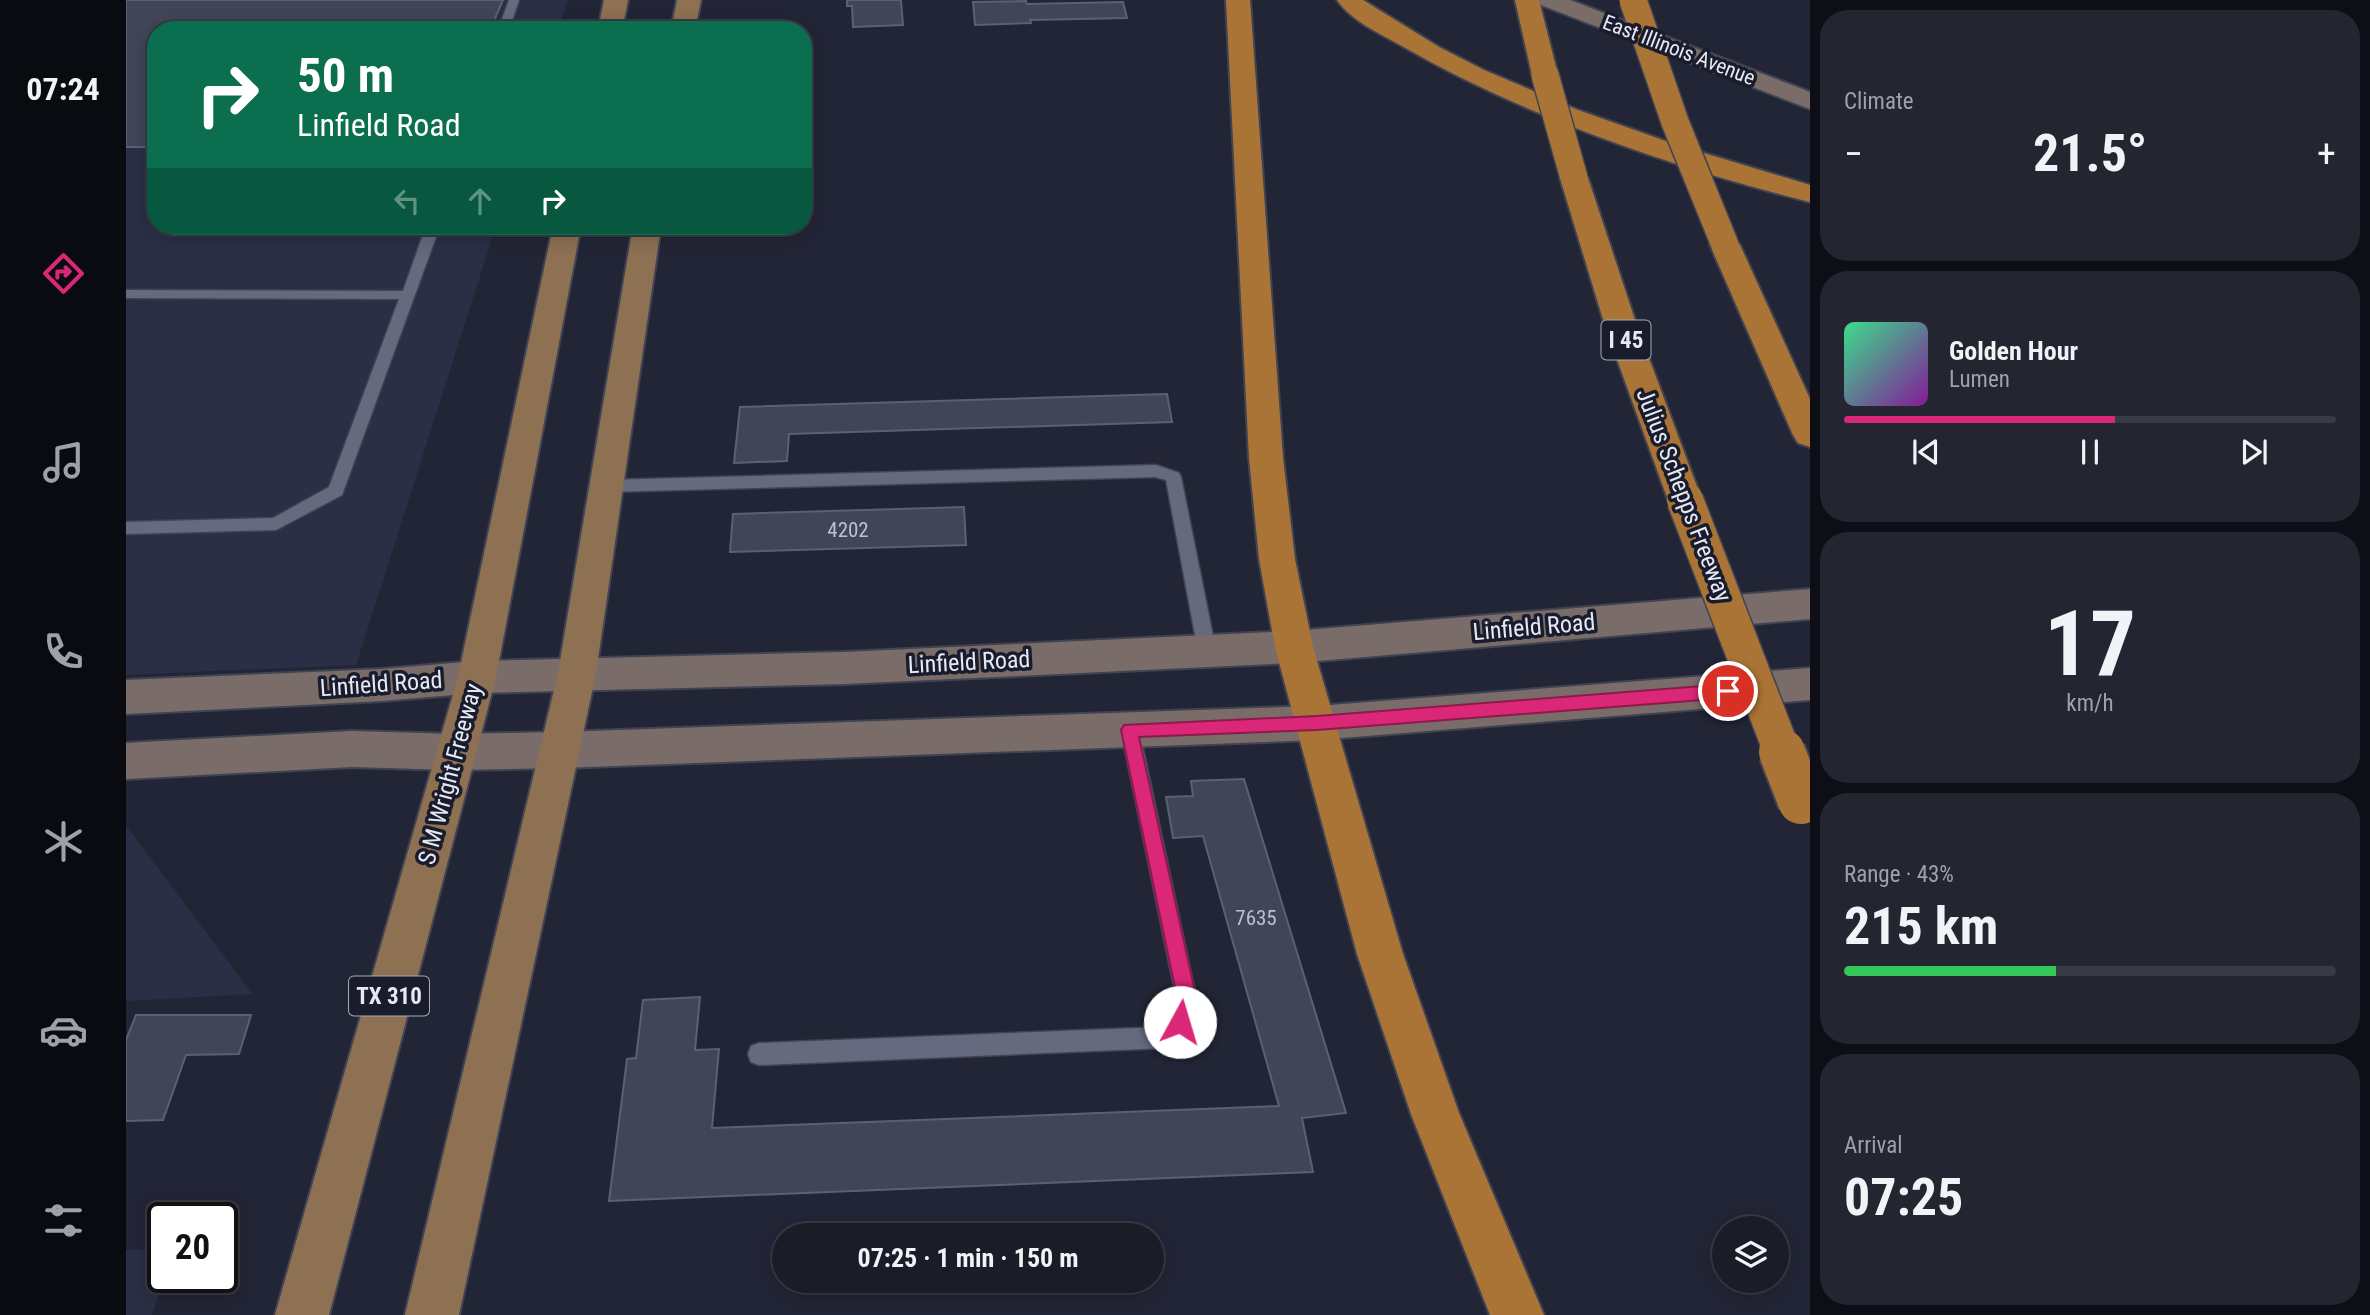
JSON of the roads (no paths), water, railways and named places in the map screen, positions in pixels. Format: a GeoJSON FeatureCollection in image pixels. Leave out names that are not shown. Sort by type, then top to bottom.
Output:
{"type":"FeatureCollection","features":[{"type":"Feature","properties":{"kind":"highway"},"geometry":{"type":"LineString","coordinates":[[1238,0],[1266,458],[1277,559],[1294,647],[1380,954],[1435,1114],[1517,1315]]}},
{"type":"Feature","properties":{"kind":"highway"},"geometry":{"type":"LineString","coordinates":[[1349,0],[1405,38],[1460,68],[1525,98],[1629,137],[1810,194]]}},
{"type":"Feature","properties":{"kind":"highway","name":"Julius Schepps Freeway"},"geometry":{"type":"LineString","coordinates":[[1527,0],[1574,177],[1622,329],[1805,813]]}},
{"type":"Feature","properties":{"kind":"highway"},"geometry":{"type":"LineString","coordinates":[[1633,0],[1675,122],[1725,245],[1810,435]]}},
{"type":"Feature","properties":{"kind":"main road"},"geometry":{"type":"LineString","coordinates":[[612,21],[616,0]]}},
{"type":"Feature","properties":{"kind":"main road"},"geometry":{"type":"LineString","coordinates":[[685,21],[689,0]]}},
{"type":"Feature","properties":{"kind":"main road","name":"East Illinois Avenue"},"geometry":{"type":"LineString","coordinates":[[1549,0],[1810,101]]}},
{"type":"Feature","properties":{"kind":"main road","name":"East Illinois Avenue"},"geometry":{"type":"LineString","coordinates":[[1619,0],[1658,14]]}},
{"type":"Feature","properties":{"kind":"main road","name":"S M Wright Freeway"},"geometry":{"type":"LineString","coordinates":[[302,1315],[477,677],[565,235]]}},
{"type":"Feature","properties":{"kind":"main road"},"geometry":{"type":"LineString","coordinates":[[432,1315],[577,674],[646,235]]}},
{"type":"Feature","properties":{"kind":"main road","name":"Linfield Road"},"geometry":{"type":"LineString","coordinates":[[126,697],[382,685],[477,677],[844,668],[1294,647],[1810,604]]}},
{"type":"Feature","properties":{"kind":"main road"},"geometry":{"type":"LineString","coordinates":[[126,761],[352,749],[455,752],[561,750],[1317,723],[1810,684]]}},
{"type":"Feature","properties":{"kind":"lane"},"geometry":{"type":"LineString","coordinates":[[506,21],[514,0]]}},
{"type":"Feature","properties":{"kind":"lane"},"geometry":{"type":"LineString","coordinates":[[126,528],[276,524],[336,491],[430,235]]}},
{"type":"Feature","properties":{"kind":"lane"},"geometry":{"type":"LineString","coordinates":[[126,294],[408,295]]}},
{"type":"Feature","properties":{"kind":"lane"},"geometry":{"type":"LineString","coordinates":[[606,486],[1156,471],[1173,477],[1207,651]]}},
{"type":"Feature","properties":{"kind":"lane"},"geometry":{"type":"LineString","coordinates":[[759,1054],[1168,1037],[1180,1022],[1185,992],[1129,730]]}}]}
